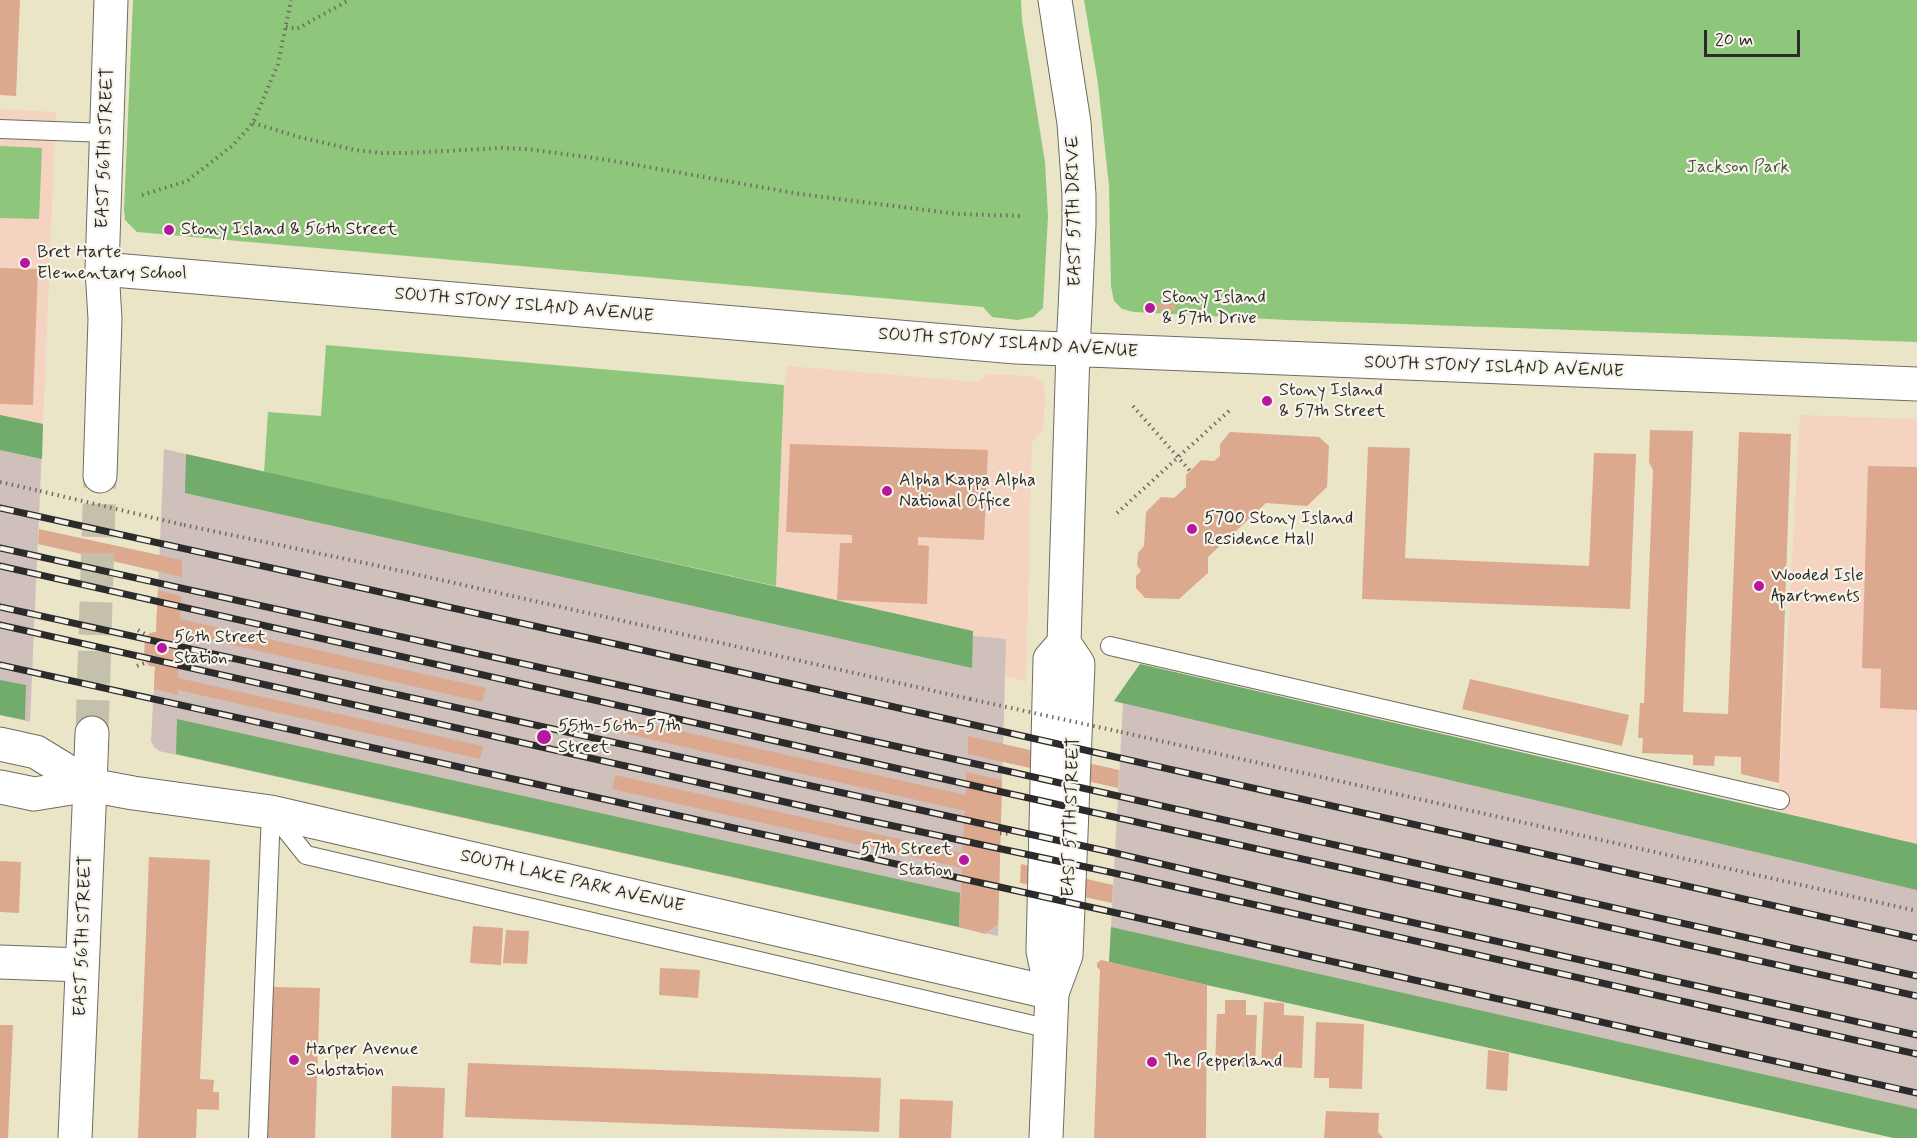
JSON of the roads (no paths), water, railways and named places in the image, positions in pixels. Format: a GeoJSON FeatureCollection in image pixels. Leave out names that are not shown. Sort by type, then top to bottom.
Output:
{"type":"FeatureCollection","features":[{"type":"Feature","properties":{"kind":"street","name":"EAST 56TH STREET"},"geometry":{"type":"LineString","coordinates":[[100,476],[105,319],[102,269],[111,0]]}},
{"type":"Feature","properties":{"kind":"street","name":"EAST 57TH DRIVE"},"geometry":{"type":"LineString","coordinates":[[1055,0],[1074,123],[1078,185],[1079,225],[1073,351]]}},
{"type":"Feature","properties":{"kind":"street","name":"SOUTH STONY ISLAND AVENUE"},"geometry":{"type":"LineString","coordinates":[[102,269],[1073,351],[1917,384]]}},
{"type":"Feature","properties":{"kind":"street","name":"EAST 57TH STREET"},"geometry":{"type":"LineString","coordinates":[[1046,1138],[1052,993],[1066,955],[1078,664],[1064,643],[1073,351]]}},
{"type":"Feature","properties":{"kind":"street","name":"EAST 56TH STREET"},"geometry":{"type":"LineString","coordinates":[[75,1138],[92,733]]}},
{"type":"Feature","properties":{"kind":"street","name":"SOUTH LAKE PARK AVENUE"},"geometry":{"type":"LineString","coordinates":[[0,744],[36,752],[90,785]]}},
{"type":"Feature","properties":{"kind":"street","name":"SOUTH LAKE PARK AVENUE"},"geometry":{"type":"LineString","coordinates":[[0,788],[34,794],[90,785],[271,812],[1052,993]]}},
{"type":"Feature","properties":{"kind":"street"},"geometry":{"type":"LineString","coordinates":[[0,962],[82,965]]}},
{"type":"Feature","properties":{"kind":"lane"},"geometry":{"type":"LineString","coordinates":[[0,129],[107,133]]}},
{"type":"Feature","properties":{"kind":"lane"},"geometry":{"type":"LineString","coordinates":[[1110,646],[1780,800]]}},
{"type":"Feature","properties":{"kind":"lane"},"geometry":{"type":"LineString","coordinates":[[271,812],[306,855],[1050,1029]]}},
{"type":"Feature","properties":{"kind":"lane"},"geometry":{"type":"LineString","coordinates":[[258,1138],[271,812]]}},
{"type":"Feature","properties":{"kind":"tunnel"},"geometry":{"type":"LineString","coordinates":[[92,733],[100,476]]}},
{"type":"Feature","properties":{"kind":"railway"},"geometry":{"type":"LineString","coordinates":[[0,508],[620,645],[1917,938]]}},
{"type":"Feature","properties":{"kind":"railway"},"geometry":{"type":"LineString","coordinates":[[0,548],[967,762],[1917,976]]}},
{"type":"Feature","properties":{"kind":"railway"},"geometry":{"type":"LineString","coordinates":[[0,566],[1917,996]]}},
{"type":"Feature","properties":{"kind":"railway"},"geometry":{"type":"LineString","coordinates":[[0,607],[1115,853],[1361,911],[1917,1035]]}},
{"type":"Feature","properties":{"kind":"railway"},"geometry":{"type":"LineString","coordinates":[[0,625],[1917,1054]]}},
{"type":"Feature","properties":{"kind":"railway"},"geometry":{"type":"LineString","coordinates":[[0,665],[1917,1093]]}},
{"type":"Feature","properties":{"kind":"place","name":"Stony Island & 56th Street"},"geometry":{"type":"Point","coordinates":[169,230]}},
{"type":"Feature","properties":{"kind":"place","name":"Bret Harte Elementary School"},"geometry":{"type":"Point","coordinates":[25,263]}},
{"type":"Feature","properties":{"kind":"place","name":"Stony Island & 57th Drive"},"geometry":{"type":"Point","coordinates":[1150,308]}},
{"type":"Feature","properties":{"kind":"place","name":"Stony Island & 57th Street"},"geometry":{"type":"Point","coordinates":[1267,401]}},
{"type":"Feature","properties":{"kind":"place","name":"Alpha Kappa Alpha National Office"},"geometry":{"type":"Point","coordinates":[887,491]}},
{"type":"Feature","properties":{"kind":"place","name":"5700 Stony Island Residence Hall"},"geometry":{"type":"Point","coordinates":[1192,529]}},
{"type":"Feature","properties":{"kind":"place","name":"Wooded Isle Apartments"},"geometry":{"type":"Point","coordinates":[1759,586]}},
{"type":"Feature","properties":{"kind":"place","name":"56th Street Station"},"geometry":{"type":"Point","coordinates":[162,648]}},
{"type":"Feature","properties":{"kind":"place","name":"55th-56th-57th Street"},"geometry":{"type":"Point","coordinates":[544,737]}},
{"type":"Feature","properties":{"kind":"place","name":"57th Street Station"},"geometry":{"type":"Point","coordinates":[964,860]}},
{"type":"Feature","properties":{"kind":"place","name":"Harper Avenue Substation"},"geometry":{"type":"Point","coordinates":[294,1060]}},
{"type":"Feature","properties":{"kind":"place","name":"The Pepperland"},"geometry":{"type":"Point","coordinates":[1152,1062]}},
{"type":"Feature","properties":{"kind":"park label","name":"Jackson Park"},"geometry":{"type":"Point","coordinates":[1738,168]}}]}
